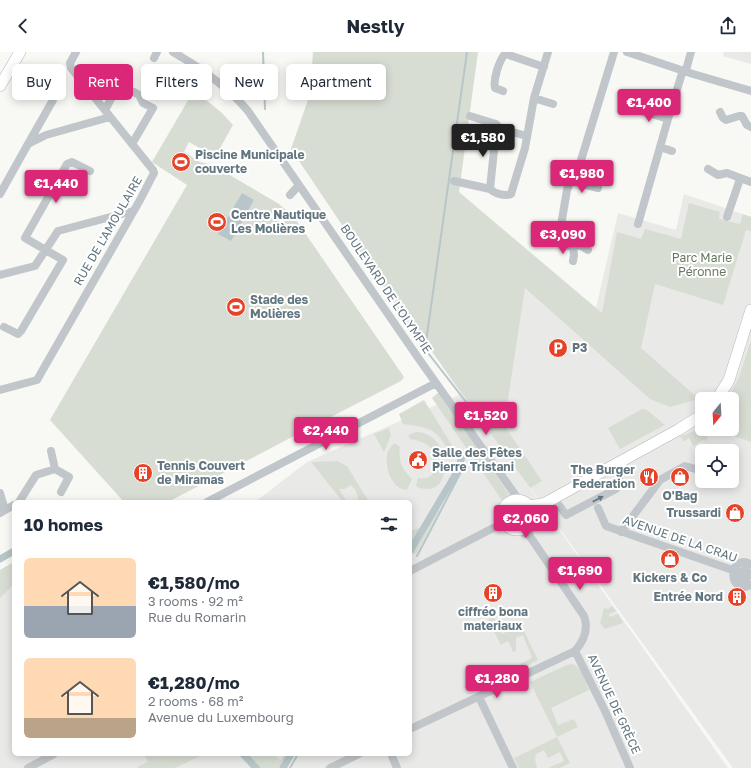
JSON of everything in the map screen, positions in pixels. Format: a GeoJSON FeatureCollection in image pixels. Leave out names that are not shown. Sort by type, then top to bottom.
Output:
{"type":"FeatureCollection","features":[{"type":"Feature","properties":{"kind":"street"},"geometry":{"type":"LineString","coordinates":[[0,73],[12,52]]}},
{"type":"Feature","properties":{"kind":"street"},"geometry":{"type":"LineString","coordinates":[[0,86],[20,52]]}},
{"type":"Feature","properties":{"kind":"street","name":"RUE DE L'AMOULAIRE"},"geometry":{"type":"LineString","coordinates":[[0,390],[37,380],[153,176],[154,171],[71,68],[70,63],[76,52]]}},
{"type":"Feature","properties":{"kind":"street","name":"BOULEVARD DE L'OLYMPIE"},"geometry":{"type":"LineString","coordinates":[[173,52],[208,74],[242,104],[259,125],[515,497]]}},
{"type":"Feature","properties":{"kind":"street"},"geometry":{"type":"LineString","coordinates":[[454,180],[490,189],[491,191],[505,195],[511,194],[525,148],[534,98],[548,52]]}},
{"type":"Feature","properties":{"kind":"street"},"geometry":{"type":"LineString","coordinates":[[588,250],[580,245],[573,247],[564,244],[559,237],[567,190],[570,182],[575,180],[614,52]]}},
{"type":"Feature","properties":{"kind":"street"},"geometry":{"type":"LineString","coordinates":[[627,52],[751,91]]}},
{"type":"Feature","properties":{"kind":"street"},"geometry":{"type":"LineString","coordinates":[[638,224],[668,119],[691,52]]}},
{"type":"Feature","properties":{"kind":"street"},"geometry":{"type":"LineString","coordinates":[[503,91],[495,88],[494,82],[504,54],[544,67]]}},
{"type":"Feature","properties":{"kind":"street"},"geometry":{"type":"LineString","coordinates":[[132,144],[153,108],[143,103],[139,95],[134,92]]}},
{"type":"Feature","properties":{"kind":"street"},"geometry":{"type":"LineString","coordinates":[[534,98],[553,104]]}},
{"type":"Feature","properties":{"kind":"street"},"geometry":{"type":"LineString","coordinates":[[0,194],[53,100]]}},
{"type":"Feature","properties":{"kind":"street"},"geometry":{"type":"LineString","coordinates":[[104,110],[110,100]]}},
{"type":"Feature","properties":{"kind":"street"},"geometry":{"type":"LineString","coordinates":[[636,109],[668,119]]}},
{"type":"Feature","properties":{"kind":"street"},"geometry":{"type":"LineString","coordinates":[[720,112],[726,120],[742,116],[747,125],[751,127]]}},
{"type":"Feature","properties":{"kind":"street"},"geometry":{"type":"LineString","coordinates":[[470,116],[496,124],[501,129],[527,136]]}},
{"type":"Feature","properties":{"kind":"street"},"geometry":{"type":"LineString","coordinates":[[28,144],[46,135],[110,117]]}},
{"type":"Feature","properties":{"kind":"street"},"geometry":{"type":"LineString","coordinates":[[490,189],[494,150],[501,129]]}},
{"type":"Feature","properties":{"kind":"street"},"geometry":{"type":"LineString","coordinates":[[660,147],[672,151]]}},
{"type":"Feature","properties":{"kind":"street"},"geometry":{"type":"LineString","coordinates":[[4,327],[18,334],[21,331],[63,260],[25,238],[67,164],[72,162],[90,171]]}},
{"type":"Feature","properties":{"kind":"street"},"geometry":{"type":"LineString","coordinates":[[708,169],[718,175],[727,173],[751,182]]}},
{"type":"Feature","properties":{"kind":"street"},"geometry":{"type":"LineString","coordinates":[[727,217],[740,179]]}},
{"type":"Feature","properties":{"kind":"street"},"geometry":{"type":"LineString","coordinates":[[575,180],[582,184],[598,188]]}},
{"type":"Feature","properties":{"kind":"street"},"geometry":{"type":"LineString","coordinates":[[290,195],[299,185]]}},
{"type":"Feature","properties":{"kind":"street"},"geometry":{"type":"LineString","coordinates":[[0,275],[35,266],[58,231],[133,211]]}},
{"type":"Feature","properties":{"kind":"street"},"geometry":{"type":"LineString","coordinates":[[573,247],[573,261]]}},
{"type":"Feature","properties":{"kind":"street"},"geometry":{"type":"LineString","coordinates":[[721,392],[729,380],[751,310]]}},
{"type":"Feature","properties":{"kind":"street"},"geometry":{"type":"LineString","coordinates":[[211,500],[436,383]]}},
{"type":"Feature","properties":{"kind":"street"},"geometry":{"type":"LineString","coordinates":[[412,570],[505,525],[525,528],[531,514],[542,504],[695,419]]}},
{"type":"Feature","properties":{"kind":"street"},"geometry":{"type":"LineString","coordinates":[[51,451],[55,469]]}},
{"type":"Feature","properties":{"kind":"street"},"geometry":{"type":"LineString","coordinates":[[554,498],[566,516],[616,489],[619,481],[620,462]]}},
{"type":"Feature","properties":{"kind":"street"},"geometry":{"type":"LineString","coordinates":[[621,532],[660,480],[685,466],[695,469]]}},
{"type":"Feature","properties":{"kind":"street"},"geometry":{"type":"LineString","coordinates":[[20,500],[36,475],[55,469],[69,477],[61,492]]}},
{"type":"Feature","properties":{"kind":"street"},"geometry":{"type":"LineString","coordinates":[[0,493],[2,512],[12,506]]}},
{"type":"Feature","properties":{"kind":"street"},"geometry":{"type":"LineString","coordinates":[[412,729],[575,651],[581,644],[586,634],[584,616],[530,534],[531,514],[526,502],[515,497],[504,507],[505,525]]}},
{"type":"Feature","properties":{"kind":"street","name":"AVENUE DE LA CRAU"},"geometry":{"type":"LineString","coordinates":[[598,508],[606,526],[745,573]]}},
{"type":"Feature","properties":{"kind":"street"},"geometry":{"type":"LineString","coordinates":[[505,525],[530,534]]}},
{"type":"Feature","properties":{"kind":"street"},"geometry":{"type":"LineString","coordinates":[[738,595],[751,554]]}},
{"type":"Feature","properties":{"kind":"street"},"geometry":{"type":"LineString","coordinates":[[745,573],[745,587],[751,585]]}},
{"type":"Feature","properties":{"kind":"street","name":"AVENUE DE GRÈCE"},"geometry":{"type":"LineString","coordinates":[[575,651],[608,718],[630,768]]}},
{"type":"Feature","properties":{"kind":"street"},"geometry":{"type":"LineString","coordinates":[[479,697],[513,768]]}},
{"type":"Feature","properties":{"kind":"street"},"geometry":{"type":"LineString","coordinates":[[28,768],[50,756]]}},
{"type":"Feature","properties":{"kind":"street"},"geometry":{"type":"LineString","coordinates":[[330,768],[355,756]]}},
{"type":"Feature","properties":{"kind":"street"},"geometry":{"type":"LineString","coordinates":[[392,756],[397,768]]}},
{"type":"Feature","properties":{"kind":"shaded area"},"geometry":{"type":"Polygon","coordinates":[[[724,52],[751,52],[751,64],[723,56],[724,52]]]}},
{"type":"Feature","properties":{"kind":"shaded area"},"geometry":{"type":"Polygon","coordinates":[[[242,193],[254,200],[231,241],[218,234],[242,193]]]}},
{"type":"Feature","properties":{"kind":"shaded area"},"geometry":{"type":"Polygon","coordinates":[[[684,194],[751,217],[751,768],[733,768],[507,456],[728,768],[0,768],[0,570],[12,563],[12,756],[412,756],[412,500],[258,500],[307,462],[461,394],[433,353],[456,197],[596,308],[618,213],[676,230],[684,194]]]}},
{"type":"Feature","properties":{"kind":"green space","name":"Parc Marie Péronne"},"geometry":{"type":"Polygon","coordinates":[[[313,52],[478,52],[459,192],[602,313],[617,232],[641,239],[645,229],[681,239],[689,203],[720,212],[719,219],[740,224],[743,214],[751,217],[751,231],[746,230],[723,305],[655,284],[641,348],[695,395],[695,400],[670,407],[650,399],[525,288],[504,425],[542,481],[530,488],[433,353],[417,337],[291,149],[308,100],[386,100],[386,64],[312,64],[313,52]]]}},
{"type":"Feature","properties":{"kind":"green space","name":"Stade des Molières"},"geometry":{"type":"Polygon","coordinates":[[[188,100],[206,100],[222,113],[233,125],[215,157],[189,142],[184,152],[200,162],[213,165],[279,204],[294,217],[404,377],[401,381],[325,420],[311,430],[301,416],[296,428],[294,428],[294,436],[172,500],[122,500],[50,420],[187,185],[152,162],[188,100]]]}},
{"type":"Feature","properties":{"kind":"green space"},"geometry":{"type":"Polygon","coordinates":[[[751,340],[751,442],[734,436],[739,436],[739,392],[731,392],[739,377],[751,340]]]}},
{"type":"Feature","properties":{"kind":"green space"},"geometry":{"type":"Polygon","coordinates":[[[440,391],[510,496],[505,500],[501,499],[432,398],[440,391]]]}},
{"type":"Feature","properties":{"kind":"green space"},"geometry":{"type":"Polygon","coordinates":[[[424,400],[456,452],[450,454],[441,439],[432,431],[426,428],[403,424],[399,414],[424,400]]]}},
{"type":"Feature","properties":{"kind":"green space"},"geometry":{"type":"Polygon","coordinates":[[[642,409],[647,410],[665,425],[620,449],[608,428],[642,409]]]}},
{"type":"Feature","properties":{"kind":"green space"},"geometry":{"type":"Polygon","coordinates":[[[389,428],[391,435],[384,452],[374,434],[389,428]]]}},
{"type":"Feature","properties":{"kind":"green space"},"geometry":{"type":"Polygon","coordinates":[[[694,431],[695,436],[708,436],[706,441],[703,440],[693,446],[689,438],[683,442],[682,438],[679,437],[694,431]]]}},
{"type":"Feature","properties":{"kind":"green space"},"geometry":{"type":"Polygon","coordinates":[[[421,432],[433,438],[442,450],[443,454],[436,458],[432,450],[426,444],[410,439],[408,435],[421,432]]]}},
{"type":"Feature","properties":{"kind":"green space"},"geometry":{"type":"Polygon","coordinates":[[[394,443],[400,447],[400,461],[412,479],[407,490],[400,488],[395,484],[388,472],[387,454],[394,443]]]}},
{"type":"Feature","properties":{"kind":"green space"},"geometry":{"type":"Polygon","coordinates":[[[337,461],[347,466],[368,500],[358,500],[356,491],[351,485],[345,489],[339,489],[346,500],[341,500],[311,462],[337,461]]]}},
{"type":"Feature","properties":{"kind":"green space"},"geometry":{"type":"Polygon","coordinates":[[[444,463],[444,474],[436,487],[427,489],[416,486],[418,478],[427,478],[436,466],[444,463]]]}},
{"type":"Feature","properties":{"kind":"green space"},"geometry":{"type":"Polygon","coordinates":[[[436,510],[439,511],[416,554],[413,553],[412,554],[412,530],[422,527],[436,510]]]}},
{"type":"Feature","properties":{"kind":"green space"},"geometry":{"type":"Polygon","coordinates":[[[12,563],[12,586],[0,598],[0,570],[12,563]]]}},
{"type":"Feature","properties":{"kind":"green space"},"geometry":{"type":"Polygon","coordinates":[[[612,606],[616,611],[609,614],[610,617],[618,614],[623,623],[605,629],[600,623],[604,608],[608,609],[612,606]]]}},
{"type":"Feature","properties":{"kind":"green space"},"geometry":{"type":"Polygon","coordinates":[[[493,616],[502,634],[521,625],[538,660],[521,669],[520,664],[532,658],[523,635],[516,638],[516,651],[513,652],[508,641],[501,645],[488,620],[493,616]]]}},
{"type":"Feature","properties":{"kind":"green space"},"geometry":{"type":"Polygon","coordinates":[[[591,653],[596,664],[598,664],[600,668],[595,671],[597,677],[599,677],[602,682],[610,679],[612,682],[600,689],[588,662],[591,653]]]}},
{"type":"Feature","properties":{"kind":"green space"},"geometry":{"type":"Polygon","coordinates":[[[573,664],[579,668],[589,690],[551,708],[558,725],[574,719],[578,727],[557,737],[530,682],[567,665],[573,664]]]}},
{"type":"Feature","properties":{"kind":"green space"},"geometry":{"type":"Polygon","coordinates":[[[557,737],[570,763],[560,768],[548,768],[564,761],[560,752],[548,758],[544,750],[535,755],[537,768],[519,768],[514,758],[557,737]]]}},
{"type":"Feature","properties":{"kind":"green space"},"geometry":{"type":"Polygon","coordinates":[[[145,756],[200,756],[175,768],[137,767],[148,762],[145,756]]]}},
{"type":"Feature","properties":{"kind":"green space"},"geometry":{"type":"Polygon","coordinates":[[[247,756],[274,756],[281,760],[283,756],[288,756],[281,768],[258,768],[247,756]]]}},
{"type":"Feature","properties":{"kind":"waterway"},"geometry":{"type":"LineString","coordinates":[[263,52],[265,109]]}},
{"type":"Feature","properties":{"kind":"waterway"},"geometry":{"type":"LineString","coordinates":[[467,52],[425,349],[480,420]]}},
{"type":"Feature","properties":{"kind":"waterway"},"geometry":{"type":"LineString","coordinates":[[412,548],[457,472],[462,457]]}},
{"type":"Feature","properties":{"kind":"waterway"},"geometry":{"type":"LineString","coordinates":[[417,556],[463,468]]}},
{"type":"Feature","properties":{"kind":"waterway"},"geometry":{"type":"LineString","coordinates":[[0,559],[12,552]]}},
{"type":"Feature","properties":{"kind":"waterway"},"geometry":{"type":"LineString","coordinates":[[245,756],[256,768]]}},
{"type":"Feature","properties":{"kind":"waterway"},"geometry":{"type":"LineString","coordinates":[[283,768],[290,756]]}},
{"type":"Feature","properties":{"kind":"waterway"},"geometry":{"type":"LineString","coordinates":[[290,768],[297,756]]}},
{"type":"Feature","properties":{"kind":"tunnel"},"geometry":{"type":"LineString","coordinates":[[737,599],[738,595]]}},
{"type":"Feature","properties":{"kind":"place","name":"Piscine Municipale couverte"},"geometry":{"type":"Point","coordinates":[181,162]}},
{"type":"Feature","properties":{"kind":"place","name":"Centre Nautique Les Molières"},"geometry":{"type":"Point","coordinates":[217,222]}},
{"type":"Feature","properties":{"kind":"place","name":"Stade des Molières"},"geometry":{"type":"Point","coordinates":[236,307]}},
{"type":"Feature","properties":{"kind":"place","name":"P3"},"geometry":{"type":"Point","coordinates":[558,348]}},
{"type":"Feature","properties":{"kind":"place","name":"Salle des Fêtes Pierre Tristani"},"geometry":{"type":"Point","coordinates":[418,460]}},
{"type":"Feature","properties":{"kind":"place","name":"Tennis Couvert de Miramas"},"geometry":{"type":"Point","coordinates":[143,473]}},
{"type":"Feature","properties":{"kind":"place","name":"The Burger Federation"},"geometry":{"type":"Point","coordinates":[649,477]}},
{"type":"Feature","properties":{"kind":"place","name":"O'Bag"},"geometry":{"type":"Point","coordinates":[680,477]}},
{"type":"Feature","properties":{"kind":"place","name":"Trussardi"},"geometry":{"type":"Point","coordinates":[735,513]}},
{"type":"Feature","properties":{"kind":"place","name":"Kickers & Co"},"geometry":{"type":"Point","coordinates":[670,559]}},
{"type":"Feature","properties":{"kind":"place","name":"ciffréo bona materiaux"},"geometry":{"type":"Point","coordinates":[493,593]}},
{"type":"Feature","properties":{"kind":"place","name":"Entrée Nord"},"geometry":{"type":"Point","coordinates":[737,597]}}]}
